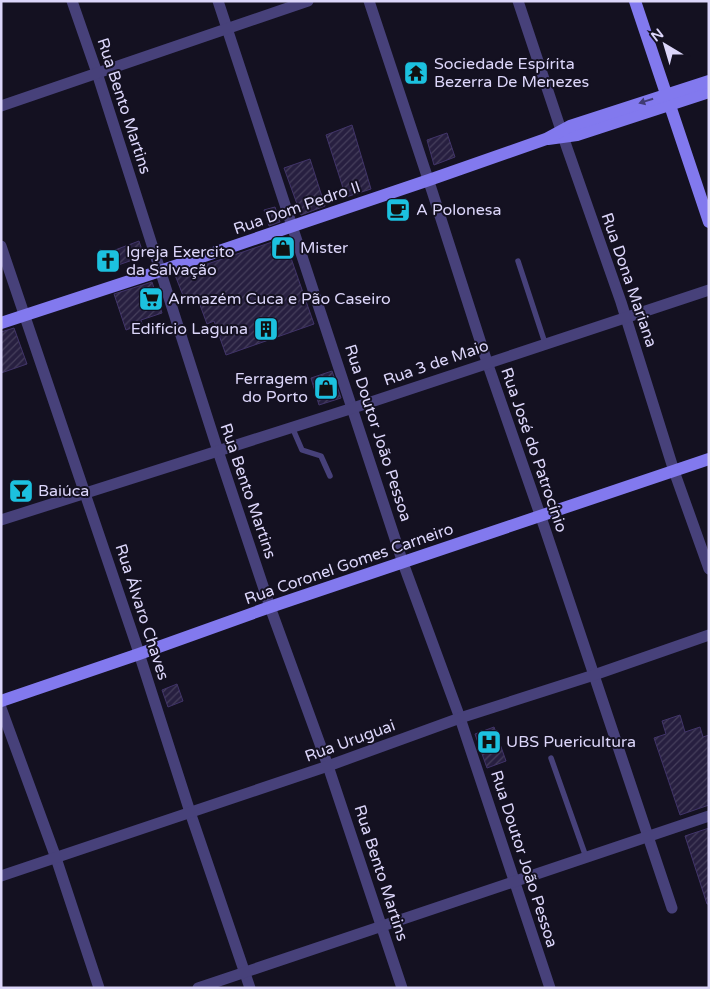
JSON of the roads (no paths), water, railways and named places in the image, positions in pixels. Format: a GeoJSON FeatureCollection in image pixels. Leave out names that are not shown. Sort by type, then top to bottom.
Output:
{"type":"FeatureCollection","features":[{"type":"Feature","properties":{"kind":"street","name":"Rua Bento Martins"},"geometry":{"type":"LineString","coordinates":[[72,1],[270,607],[328,766],[402,988]]}},
{"type":"Feature","properties":{"kind":"street","name":"Rua Doutor João Pessoa"},"geometry":{"type":"LineString","coordinates":[[218,1],[403,563],[460,718],[550,988]]}},
{"type":"Feature","properties":{"kind":"street"},"geometry":{"type":"LineString","coordinates":[[1,106],[308,1]]}},
{"type":"Feature","properties":{"kind":"street","name":"Rua José do Patrocínio"},"geometry":{"type":"LineString","coordinates":[[369,1],[487,362],[541,516],[672,908]]}},
{"type":"Feature","properties":{"kind":"street","name":"Rua Dona Mariana"},"geometry":{"type":"LineString","coordinates":[[518,1],[626,317],[674,471],[709,569]]}},
{"type":"Feature","properties":{"kind":"street"},"geometry":{"type":"LineString","coordinates":[[635,1],[709,222]]}},
{"type":"Feature","properties":{"kind":"street","name":"Rua Dom Pedro II"},"geometry":{"type":"LineString","coordinates":[[1,322],[292,227],[546,139],[562,134],[577,136],[668,100],[709,81]]}},
{"type":"Feature","properties":{"kind":"street","name":"Rua Dom Pedro II"},"geometry":{"type":"LineString","coordinates":[[668,100],[709,92]]}},
{"type":"Feature","properties":{"kind":"street","name":"Rua Álvaro Chaves"},"geometry":{"type":"LineString","coordinates":[[1,246],[250,988]]}},
{"type":"Feature","properties":{"kind":"street","name":"Rua 3 de Maio"},"geometry":{"type":"LineString","coordinates":[[1,520],[353,408],[487,362],[709,290]]}},
{"type":"Feature","properties":{"kind":"street","name":"Rua Coronel Gomes Carneiro"},"geometry":{"type":"LineString","coordinates":[[1,701],[270,607],[709,459]]}},
{"type":"Feature","properties":{"kind":"street","name":"Rua Uruguai"},"geometry":{"type":"LineString","coordinates":[[1,876],[328,766],[460,718],[594,675],[709,635]]}},
{"type":"Feature","properties":{"kind":"street"},"geometry":{"type":"LineString","coordinates":[[1,708],[56,858],[99,988]]}},
{"type":"Feature","properties":{"kind":"street"},"geometry":{"type":"LineString","coordinates":[[198,988],[709,816]]}},
{"type":"Feature","properties":{"kind":"lane"},"geometry":{"type":"LineString","coordinates":[[518,261],[545,343]]}},
{"type":"Feature","properties":{"kind":"lane"},"geometry":{"type":"LineString","coordinates":[[292,427],[302,450],[321,456],[330,476]]}},
{"type":"Feature","properties":{"kind":"lane"},"geometry":{"type":"LineString","coordinates":[[551,758],[586,857]]}},
{"type":"Feature","properties":{"kind":"place","name":"Sociedade Espírita Bezerra De Menezes"},"geometry":{"type":"Point","coordinates":[416,73]}},
{"type":"Feature","properties":{"kind":"place","name":"A Polonesa"},"geometry":{"type":"Point","coordinates":[398,210]}},
{"type":"Feature","properties":{"kind":"place","name":"Mister"},"geometry":{"type":"Point","coordinates":[283,248]}},
{"type":"Feature","properties":{"kind":"place","name":"Igreja Exercito da Salvação"},"geometry":{"type":"Point","coordinates":[108,261]}},
{"type":"Feature","properties":{"kind":"place","name":"Armazém Cuca e Pão Caseiro"},"geometry":{"type":"Point","coordinates":[151,299]}},
{"type":"Feature","properties":{"kind":"place","name":"Edifício Laguna"},"geometry":{"type":"Point","coordinates":[266,329]}},
{"type":"Feature","properties":{"kind":"place","name":"Ferragem do Porto"},"geometry":{"type":"Point","coordinates":[326,388]}},
{"type":"Feature","properties":{"kind":"place","name":"Baiúca"},"geometry":{"type":"Point","coordinates":[21,491]}},
{"type":"Feature","properties":{"kind":"place","name":"UBS Puericultura"},"geometry":{"type":"Point","coordinates":[489,742]}}]}
